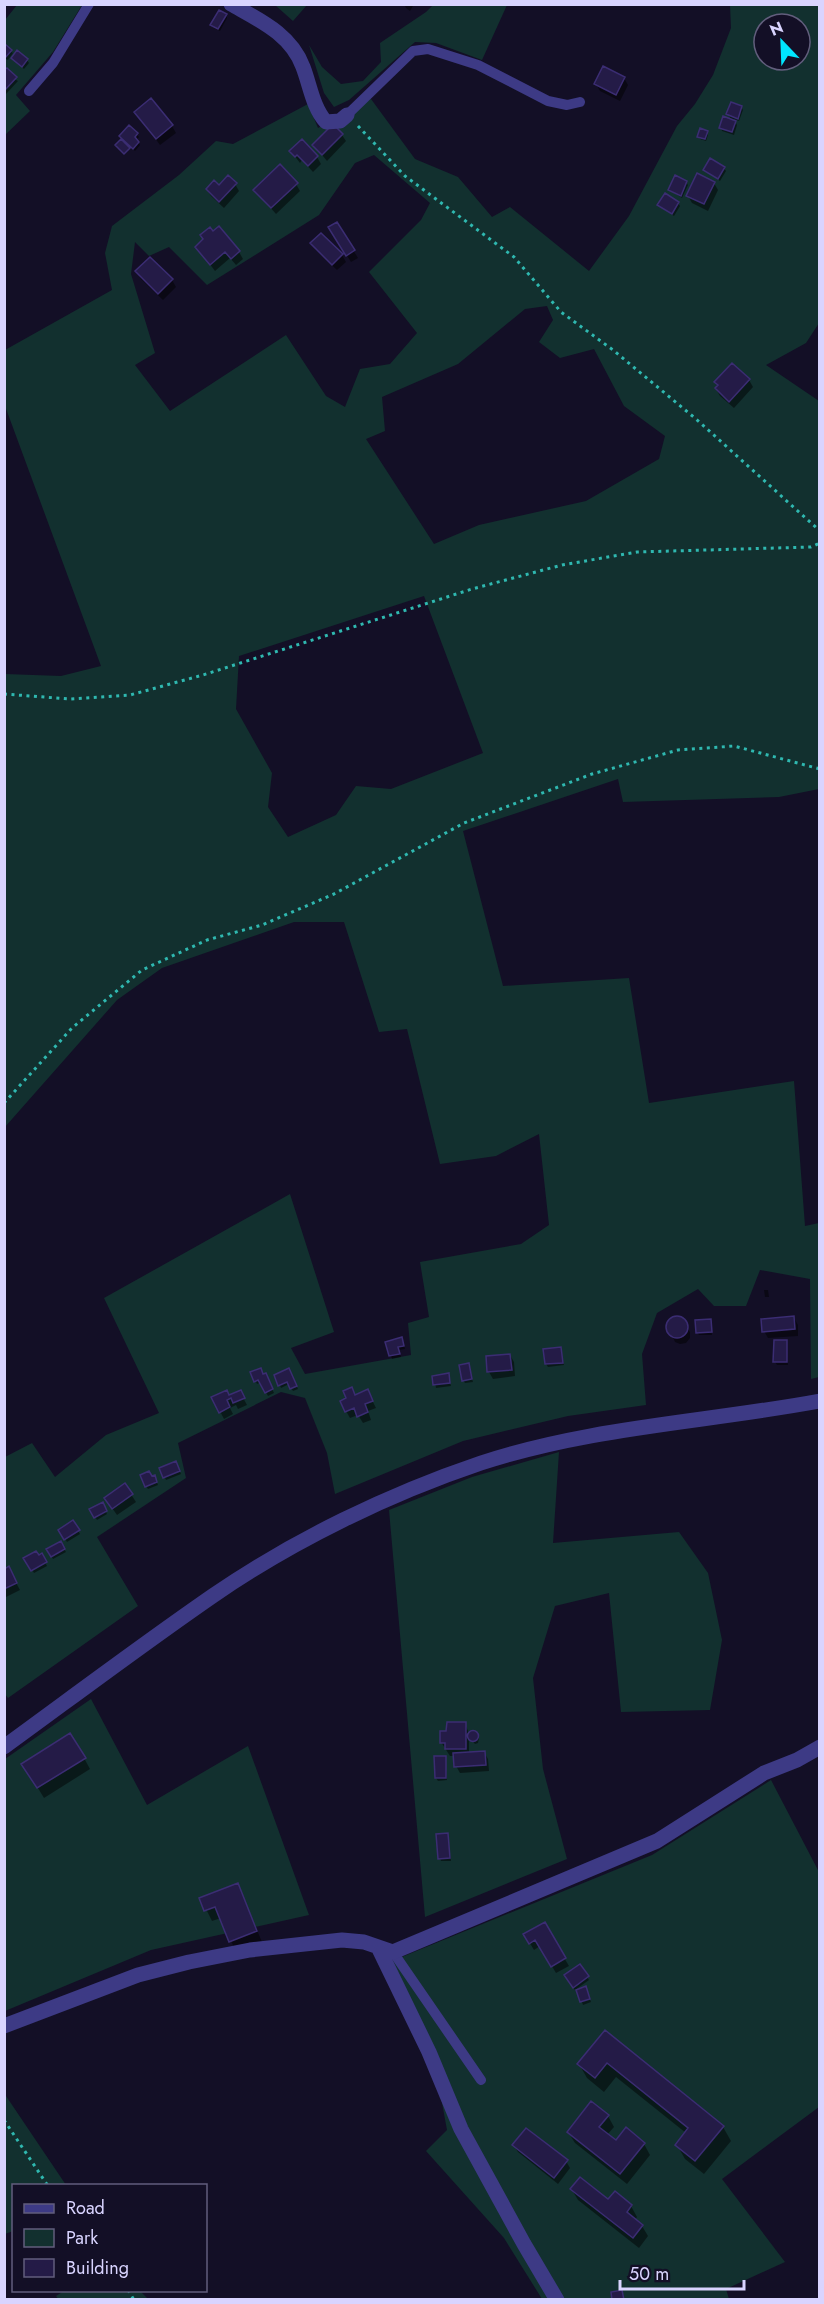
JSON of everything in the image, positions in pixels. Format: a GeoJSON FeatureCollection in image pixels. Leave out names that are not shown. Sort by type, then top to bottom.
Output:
{"type":"FeatureCollection","features":[{"type":"Feature","properties":{"kind":"street"},"geometry":{"type":"LineString","coordinates":[[231,4],[271,26],[286,40],[302,63],[320,115],[326,122],[340,121],[347,115]]}},
{"type":"Feature","properties":{"kind":"street"},"geometry":{"type":"LineString","coordinates":[[4,1747],[215,1594],[283,1553],[415,1487],[483,1463],[546,1445],[599,1434],[750,1414],[819,1401]]}},
{"type":"Feature","properties":{"kind":"street"},"geometry":{"type":"LineString","coordinates":[[4,2026],[138,1975],[249,1950],[342,1940],[364,1942],[386,1950],[657,1841],[764,1773],[797,1760],[819,1747]]}},
{"type":"Feature","properties":{"kind":"street"},"geometry":{"type":"LineString","coordinates":[[386,1950],[461,2129],[557,2300]]}},
{"type":"Feature","properties":{"kind":"lane"},"geometry":{"type":"LineString","coordinates":[[29,91],[53,63],[89,4]]}},
{"type":"Feature","properties":{"kind":"lane"},"geometry":{"type":"LineString","coordinates":[[347,115],[413,51],[428,49],[478,65],[548,101],[567,105],[580,102]]}},
{"type":"Feature","properties":{"kind":"lane"},"geometry":{"type":"LineString","coordinates":[[386,1950],[481,2080]]}},
{"type":"Feature","properties":{"kind":"path"},"geometry":{"type":"LineString","coordinates":[[347,115],[405,176],[514,257],[561,312],[613,350],[696,419],[819,531]]}},
{"type":"Feature","properties":{"kind":"path"},"geometry":{"type":"LineString","coordinates":[[4,694],[70,699],[130,695],[203,675],[472,589],[562,565],[637,552],[811,547],[819,543]]}},
{"type":"Feature","properties":{"kind":"path"},"geometry":{"type":"LineString","coordinates":[[4,1103],[72,1028],[142,970],[207,940],[262,925],[334,894],[464,824],[592,774],[678,750],[734,747],[819,769]]}},
{"type":"Feature","properties":{"kind":"path"},"geometry":{"type":"LineString","coordinates":[[4,2120],[47,2184]]}},
{"type":"Feature","properties":{"kind":"green space"},"geometry":{"type":"Polygon","coordinates":[[[17,5],[82,5],[53,52],[16,95],[30,111],[5,135],[5,20],[17,5]]]}},
{"type":"Feature","properties":{"kind":"green space"},"geometry":{"type":"Polygon","coordinates":[[[275,5],[307,5],[293,21],[275,5]]]}},
{"type":"Feature","properties":{"kind":"green space"},"geometry":{"type":"Polygon","coordinates":[[[433,5],[507,5],[482,60],[436,43],[415,42],[349,100],[334,107],[324,93],[309,45],[322,67],[341,84],[363,81],[381,62],[380,43],[433,5]]]}},
{"type":"Feature","properties":{"kind":"green space"},"geometry":{"type":"Polygon","coordinates":[[[730,5],[819,5],[819,323],[806,343],[766,365],[819,401],[819,789],[779,797],[623,802],[618,779],[463,831],[503,986],[629,978],[649,1103],[794,1081],[805,1226],[819,1223],[819,1377],[811,1379],[810,1279],[760,1270],[746,1306],[714,1306],[698,1289],[657,1313],[642,1354],[646,1405],[568,1416],[463,1441],[335,1494],[327,1453],[305,1398],[281,1392],[178,1443],[186,1478],[97,1537],[138,1606],[8,1698],[4,1693],[5,1457],[32,1443],[55,1477],[106,1435],[159,1413],[104,1298],[290,1194],[334,1332],[291,1348],[305,1374],[411,1355],[408,1323],[429,1317],[420,1262],[521,1244],[549,1225],[539,1134],[496,1156],[440,1164],[407,1029],[379,1032],[344,922],[294,922],[162,968],[117,1000],[5,1127],[5,674],[61,676],[101,666],[5,406],[5,350],[112,290],[105,253],[112,226],[179,175],[216,141],[233,144],[308,104],[318,128],[371,99],[415,159],[458,177],[492,217],[510,207],[589,271],[629,216],[677,126],[695,104],[713,75],[731,28],[730,5]],[[374,155],[355,163],[319,215],[207,285],[169,247],[149,256],[135,242],[131,274],[155,353],[135,365],[170,411],[286,335],[326,396],[345,407],[360,369],[390,364],[417,333],[369,272],[421,220],[430,203],[374,155]],[[547,306],[525,309],[458,364],[382,397],[385,431],[366,439],[434,544],[479,525],[586,501],[659,459],[665,436],[624,406],[594,349],[560,358],[539,342],[553,320],[547,306]],[[424,596],[239,656],[236,709],[272,773],[268,807],[288,837],[336,815],[356,786],[391,789],[483,753],[424,596]]]}},
{"type":"Feature","properties":{"kind":"green space"},"geometry":{"type":"Polygon","coordinates":[[[559,1452],[553,1543],[679,1532],[708,1573],[722,1640],[710,1710],[621,1712],[609,1593],[555,1606],[533,1678],[543,1769],[567,1859],[425,1917],[389,1510],[472,1477],[559,1452]]]}},
{"type":"Feature","properties":{"kind":"green space"},"geometry":{"type":"Polygon","coordinates":[[[91,1699],[147,1805],[248,1746],[309,1915],[151,1950],[5,2011],[5,1759],[91,1699]]]}},
{"type":"Feature","properties":{"kind":"green space"},"geometry":{"type":"Polygon","coordinates":[[[771,1780],[819,1872],[819,2107],[722,2179],[785,2262],[726,2289],[729,2299],[542,2299],[504,2238],[426,2151],[447,2130],[436,2070],[387,1963],[652,1855],[771,1780]]]}},
{"type":"Feature","properties":{"kind":"green space"},"geometry":{"type":"Polygon","coordinates":[[[4,2093],[65,2184],[12,2184],[12,2231],[5,2234],[4,2093]]]}},
{"type":"Feature","properties":{"kind":"green space"},"geometry":{"type":"Polygon","coordinates":[[[62,2292],[141,2292],[148,2299],[59,2300],[56,2296],[62,2292]]]}},
{"type":"Feature","properties":{"kind":"building"},"geometry":{"type":"Polygon","coordinates":[[[219,10],[227,14],[218,29],[210,25],[219,10]]]}},
{"type":"Feature","properties":{"kind":"building"},"geometry":{"type":"Polygon","coordinates":[[[5,44],[12,50],[5,58],[4,57],[5,44]]]}},
{"type":"Feature","properties":{"kind":"building"},"geometry":{"type":"Polygon","coordinates":[[[17,50],[28,59],[22,67],[11,58],[17,50]]]}},
{"type":"Feature","properties":{"kind":"building"},"geometry":{"type":"Polygon","coordinates":[[[603,66],[625,77],[616,95],[594,84],[603,66]]]}},
{"type":"Feature","properties":{"kind":"building"},"geometry":{"type":"Polygon","coordinates":[[[7,68],[17,77],[4,91],[4,70],[7,68]]]}},
{"type":"Feature","properties":{"kind":"building"},"geometry":{"type":"Polygon","coordinates":[[[151,98],[173,125],[156,139],[134,112],[151,98]]]}},
{"type":"Feature","properties":{"kind":"building"},"geometry":{"type":"Polygon","coordinates":[[[731,102],[742,106],[738,119],[726,114],[731,102]]]}},
{"type":"Feature","properties":{"kind":"building"},"geometry":{"type":"Polygon","coordinates":[[[723,116],[736,121],[732,132],[719,128],[723,116]]]}},
{"type":"Feature","properties":{"kind":"building"},"geometry":{"type":"Polygon","coordinates":[[[333,124],[343,134],[322,155],[312,145],[333,124]]]}},
{"type":"Feature","properties":{"kind":"building"},"geometry":{"type":"Polygon","coordinates":[[[129,125],[138,133],[135,137],[139,142],[133,149],[119,136],[129,125]]]}},
{"type":"Feature","properties":{"kind":"building"},"geometry":{"type":"Polygon","coordinates":[[[700,128],[708,131],[705,139],[697,137],[700,128]]]}},
{"type":"Feature","properties":{"kind":"building"},"geometry":{"type":"Polygon","coordinates":[[[121,139],[130,148],[124,154],[115,145],[121,139]]]}},
{"type":"Feature","properties":{"kind":"building"},"geometry":{"type":"Polygon","coordinates":[[[302,139],[318,156],[308,166],[297,155],[295,157],[289,151],[302,139]]]}},
{"type":"Feature","properties":{"kind":"building"},"geometry":{"type":"Polygon","coordinates":[[[710,158],[725,167],[718,179],[703,170],[710,158]]]}},
{"type":"Feature","properties":{"kind":"building"},"geometry":{"type":"Polygon","coordinates":[[[280,164],[298,183],[271,208],[253,190],[280,164]]]}},
{"type":"Feature","properties":{"kind":"building"},"geometry":{"type":"Polygon","coordinates":[[[697,173],[715,182],[704,204],[686,196],[697,173]]]}},
{"type":"Feature","properties":{"kind":"building"},"geometry":{"type":"Polygon","coordinates":[[[228,175],[237,183],[219,202],[206,189],[214,180],[219,185],[228,175]]]}},
{"type":"Feature","properties":{"kind":"building"},"geometry":{"type":"Polygon","coordinates":[[[675,175],[687,181],[681,196],[668,190],[675,175]]]}},
{"type":"Feature","properties":{"kind":"building"},"geometry":{"type":"Polygon","coordinates":[[[665,193],[679,202],[672,214],[657,205],[665,193]]]}},
{"type":"Feature","properties":{"kind":"building"},"geometry":{"type":"Polygon","coordinates":[[[337,222],[355,250],[346,256],[328,227],[337,222]]]}},
{"type":"Feature","properties":{"kind":"building"},"geometry":{"type":"Polygon","coordinates":[[[219,226],[240,251],[231,259],[225,252],[210,265],[195,247],[203,239],[200,235],[210,227],[213,231],[219,226]]]}},
{"type":"Feature","properties":{"kind":"building"},"geometry":{"type":"Polygon","coordinates":[[[321,233],[343,254],[332,265],[310,243],[321,233]]]}},
{"type":"Feature","properties":{"kind":"building"},"geometry":{"type":"Polygon","coordinates":[[[150,257],[173,279],[158,294],[135,271],[150,257]]]}},
{"type":"Feature","properties":{"kind":"building"},"geometry":{"type":"Polygon","coordinates":[[[732,363],[750,379],[729,402],[715,388],[718,385],[714,382],[732,363]]]}},
{"type":"Feature","properties":{"kind":"building"},"geometry":{"type":"Polygon","coordinates":[[[677,1316],[687,1323],[688,1327],[681,1337],[677,1338],[667,1331],[666,1327],[673,1317],[677,1316]]]}},
{"type":"Feature","properties":{"kind":"building"},"geometry":{"type":"Polygon","coordinates":[[[794,1316],[795,1329],[762,1332],[761,1319],[794,1316]]]}},
{"type":"Feature","properties":{"kind":"building"},"geometry":{"type":"Polygon","coordinates":[[[711,1319],[712,1332],[696,1333],[695,1320],[711,1319]]]}},
{"type":"Feature","properties":{"kind":"building"},"geometry":{"type":"Polygon","coordinates":[[[402,1337],[404,1346],[398,1347],[400,1354],[389,1356],[385,1342],[402,1337]]]}},
{"type":"Feature","properties":{"kind":"building"},"geometry":{"type":"Polygon","coordinates":[[[774,1340],[787,1340],[787,1362],[773,1362],[774,1340]]]}},
{"type":"Feature","properties":{"kind":"building"},"geometry":{"type":"Polygon","coordinates":[[[561,1347],[563,1363],[545,1364],[543,1349],[561,1347]]]}},
{"type":"Feature","properties":{"kind":"building"},"geometry":{"type":"Polygon","coordinates":[[[510,1354],[512,1370],[487,1372],[486,1356],[510,1354]]]}},
{"type":"Feature","properties":{"kind":"building"},"geometry":{"type":"Polygon","coordinates":[[[469,1363],[472,1379],[462,1381],[459,1365],[469,1363]]]}},
{"type":"Feature","properties":{"kind":"building"},"geometry":{"type":"Polygon","coordinates":[[[261,1368],[263,1374],[266,1373],[273,1389],[265,1393],[258,1380],[254,1382],[250,1372],[261,1368]]]}},
{"type":"Feature","properties":{"kind":"building"},"geometry":{"type":"Polygon","coordinates":[[[289,1368],[297,1386],[290,1389],[287,1382],[278,1386],[274,1375],[289,1368]]]}},
{"type":"Feature","properties":{"kind":"building"},"geometry":{"type":"Polygon","coordinates":[[[449,1373],[450,1383],[433,1385],[432,1376],[449,1373]]]}},
{"type":"Feature","properties":{"kind":"building"},"geometry":{"type":"Polygon","coordinates":[[[352,1387],[355,1395],[368,1389],[373,1401],[365,1404],[368,1412],[357,1417],[354,1408],[345,1412],[340,1401],[346,1398],[343,1391],[352,1387]]]}},
{"type":"Feature","properties":{"kind":"building"},"geometry":{"type":"Polygon","coordinates":[[[227,1390],[229,1395],[241,1390],[245,1398],[233,1403],[231,1398],[227,1400],[230,1407],[219,1413],[211,1397],[227,1390]]]}},
{"type":"Feature","properties":{"kind":"building"},"geometry":{"type":"Polygon","coordinates":[[[176,1461],[180,1471],[163,1478],[159,1468],[176,1461]]]}},
{"type":"Feature","properties":{"kind":"building"},"geometry":{"type":"Polygon","coordinates":[[[149,1471],[152,1476],[155,1475],[157,1482],[145,1487],[140,1475],[149,1471]]]}},
{"type":"Feature","properties":{"kind":"building"},"geometry":{"type":"Polygon","coordinates":[[[125,1483],[133,1494],[112,1509],[104,1498],[125,1483]]]}},
{"type":"Feature","properties":{"kind":"building"},"geometry":{"type":"Polygon","coordinates":[[[103,1502],[107,1511],[94,1518],[89,1509],[103,1502]]]}},
{"type":"Feature","properties":{"kind":"building"},"geometry":{"type":"Polygon","coordinates":[[[73,1520],[80,1530],[64,1540],[58,1530],[73,1520]]]}},
{"type":"Feature","properties":{"kind":"building"},"geometry":{"type":"Polygon","coordinates":[[[61,1541],[65,1549],[51,1557],[46,1549],[61,1541]]]}},
{"type":"Feature","properties":{"kind":"building"},"geometry":{"type":"Polygon","coordinates":[[[36,1551],[39,1555],[42,1553],[47,1562],[31,1571],[23,1558],[36,1551]]]}},
{"type":"Feature","properties":{"kind":"building"},"geometry":{"type":"Polygon","coordinates":[[[4,1565],[6,1568],[9,1566],[17,1583],[4,1589],[4,1565]]]}},
{"type":"Feature","properties":{"kind":"building"},"geometry":{"type":"Polygon","coordinates":[[[447,1722],[466,1722],[466,1749],[445,1749],[445,1743],[440,1743],[440,1731],[446,1731],[447,1722]]]}},
{"type":"Feature","properties":{"kind":"building"},"geometry":{"type":"Polygon","coordinates":[[[473,1730],[479,1736],[473,1742],[467,1736],[473,1730]]]}},
{"type":"Feature","properties":{"kind":"building"},"geometry":{"type":"Polygon","coordinates":[[[70,1733],[86,1758],[37,1788],[21,1764],[70,1733]]]}},
{"type":"Feature","properties":{"kind":"building"},"geometry":{"type":"Polygon","coordinates":[[[485,1751],[486,1765],[454,1767],[453,1753],[485,1751]]]}},
{"type":"Feature","properties":{"kind":"building"},"geometry":{"type":"Polygon","coordinates":[[[434,1756],[446,1756],[446,1778],[435,1778],[434,1756]]]}},
{"type":"Feature","properties":{"kind":"building"},"geometry":{"type":"Polygon","coordinates":[[[448,1833],[450,1858],[438,1859],[436,1834],[448,1833]]]}},
{"type":"Feature","properties":{"kind":"building"},"geometry":{"type":"Polygon","coordinates":[[[238,1883],[257,1931],[229,1942],[215,1907],[204,1911],[199,1898],[238,1883]]]}},
{"type":"Feature","properties":{"kind":"building"},"geometry":{"type":"Polygon","coordinates":[[[545,1922],[566,1958],[551,1967],[535,1940],[529,1944],[523,1934],[545,1922]]]}},
{"type":"Feature","properties":{"kind":"building"},"geometry":{"type":"Polygon","coordinates":[[[580,1964],[589,1976],[573,1988],[564,1975],[580,1964]]]}},
{"type":"Feature","properties":{"kind":"building"},"geometry":{"type":"Polygon","coordinates":[[[586,1986],[590,1999],[580,2002],[576,1990],[586,1986]]]}},
{"type":"Feature","properties":{"kind":"building"},"geometry":{"type":"Polygon","coordinates":[[[605,2030],[724,2126],[695,2161],[675,2145],[688,2128],[607,2063],[595,2078],[577,2064],[605,2030]]]}},
{"type":"Feature","properties":{"kind":"building"},"geometry":{"type":"Polygon","coordinates":[[[591,2101],[609,2115],[599,2127],[616,2140],[626,2127],[645,2143],[620,2174],[567,2132],[591,2101]]]}},
{"type":"Feature","properties":{"kind":"building"},"geometry":{"type":"Polygon","coordinates":[[[526,2128],[568,2160],[554,2178],[512,2145],[526,2128]]]}},
{"type":"Feature","properties":{"kind":"building"},"geometry":{"type":"Polygon","coordinates":[[[580,2177],[608,2199],[615,2191],[632,2205],[627,2212],[643,2225],[633,2238],[570,2189],[580,2177]]]}},
{"type":"Feature","properties":{"kind":"building"},"geometry":{"type":"Polygon","coordinates":[[[622,2290],[624,2300],[612,2300],[611,2292],[622,2290]]]}}]}
